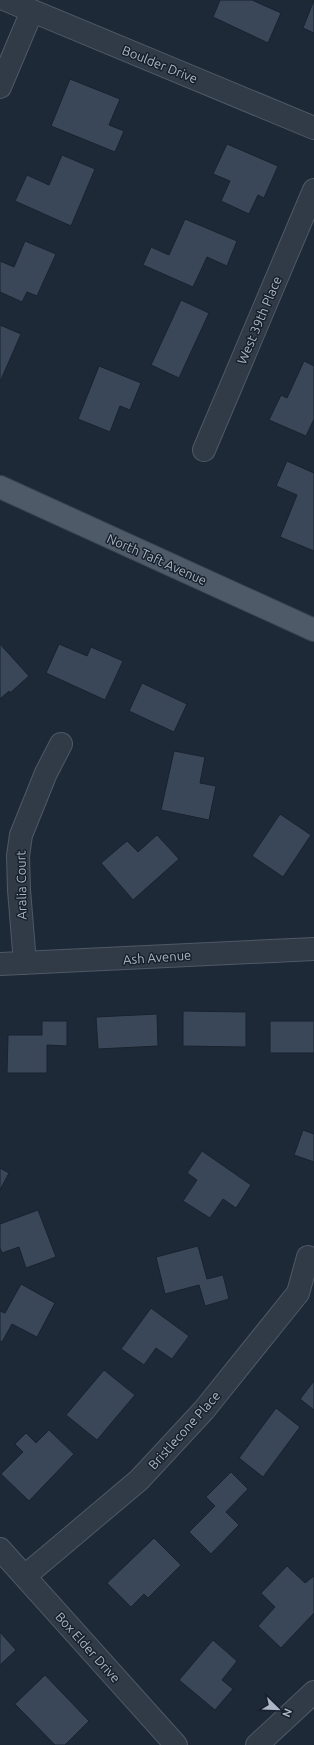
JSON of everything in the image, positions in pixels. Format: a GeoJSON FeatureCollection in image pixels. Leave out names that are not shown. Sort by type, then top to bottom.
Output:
{"type":"FeatureCollection","features":[{"type":"Feature","properties":{"kind":"main road","name":"North Taft Avenue"},"geometry":{"type":"LineString","coordinates":[[0,487],[314,630]]}},
{"type":"Feature","properties":{"kind":"street","name":"Boulder Drive"},"geometry":{"type":"LineString","coordinates":[[6,0],[314,128]]}},
{"type":"Feature","properties":{"kind":"street"},"geometry":{"type":"LineString","coordinates":[[0,87],[32,12]]}},
{"type":"Feature","properties":{"kind":"street","name":"West 39th Place"},"geometry":{"type":"LineString","coordinates":[[204,450],[314,190]]}},
{"type":"Feature","properties":{"kind":"street","name":"Aralia Court"},"geometry":{"type":"LineString","coordinates":[[25,963],[19,890],[18,856],[21,835],[46,772],[61,744]]}},
{"type":"Feature","properties":{"kind":"street","name":"Ash Avenue"},"geometry":{"type":"LineString","coordinates":[[0,964],[144,959],[217,953],[279,952],[314,949]]}},
{"type":"Feature","properties":{"kind":"street","name":"Bristlecone Place"},"geometry":{"type":"LineString","coordinates":[[25,1576],[139,1480],[204,1410],[298,1294],[308,1257]]}},
{"type":"Feature","properties":{"kind":"street","name":"Box Elder Drive"},"geometry":{"type":"LineString","coordinates":[[0,1549],[176,1745]]}},
{"type":"Feature","properties":{"kind":"street"},"geometry":{"type":"LineString","coordinates":[[257,1745],[314,1692]]}},
{"type":"Feature","properties":{"kind":"building"},"geometry":{"type":"Polygon","coordinates":[[[220,0],[252,0],[281,13],[268,43],[213,17],[220,0]]]}},
{"type":"Feature","properties":{"kind":"building"},"geometry":{"type":"Polygon","coordinates":[[[314,0],[314,33],[303,28],[314,0]]]}},
{"type":"Feature","properties":{"kind":"building"},"geometry":{"type":"Polygon","coordinates":[[[70,79],[120,99],[109,125],[124,131],[115,152],[51,126],[70,79]]]}},
{"type":"Feature","properties":{"kind":"building"},"geometry":{"type":"Polygon","coordinates":[[[227,144],[278,166],[264,198],[258,195],[249,214],[221,201],[230,181],[213,174],[227,144]]]}},
{"type":"Feature","properties":{"kind":"building"},"geometry":{"type":"Polygon","coordinates":[[[62,155],[95,169],[71,226],[15,201],[27,175],[49,185],[62,155]]]}},
{"type":"Feature","properties":{"kind":"building"},"geometry":{"type":"Polygon","coordinates":[[[185,219],[237,241],[227,266],[207,257],[193,287],[143,265],[151,247],[169,255],[185,219]]]}},
{"type":"Feature","properties":{"kind":"building"},"geometry":{"type":"Polygon","coordinates":[[[25,241],[56,254],[37,296],[27,292],[22,302],[0,292],[0,261],[14,267],[25,241]]]}},
{"type":"Feature","properties":{"kind":"building"},"geometry":{"type":"Polygon","coordinates":[[[181,300],[209,313],[179,378],[151,365],[181,300]]]}},
{"type":"Feature","properties":{"kind":"building"},"geometry":{"type":"Polygon","coordinates":[[[0,325],[21,334],[0,382],[0,325]]]}},
{"type":"Feature","properties":{"kind":"building"},"geometry":{"type":"Polygon","coordinates":[[[304,361],[314,366],[314,419],[306,436],[269,420],[281,395],[287,398],[304,361]]]}},
{"type":"Feature","properties":{"kind":"building"},"geometry":{"type":"Polygon","coordinates":[[[99,366],[141,383],[130,410],[120,406],[110,432],[78,419],[99,366]]]}},
{"type":"Feature","properties":{"kind":"building"},"geometry":{"type":"Polygon","coordinates":[[[287,461],[314,473],[314,551],[280,537],[297,495],[276,486],[287,461]]]}},
{"type":"Feature","properties":{"kind":"building"},"geometry":{"type":"Polygon","coordinates":[[[0,644],[29,676],[10,693],[9,691],[0,699],[0,644]]]}},
{"type":"Feature","properties":{"kind":"building"},"geometry":{"type":"Polygon","coordinates":[[[59,644],[87,656],[91,647],[123,661],[105,700],[46,673],[59,644]]]}},
{"type":"Feature","properties":{"kind":"building"},"geometry":{"type":"Polygon","coordinates":[[[142,683],[187,704],[174,732],[129,711],[142,683]]]}},
{"type":"Feature","properties":{"kind":"building"},"geometry":{"type":"Polygon","coordinates":[[[174,751],[205,757],[200,783],[216,786],[209,820],[161,810],[174,751]]]}},
{"type":"Feature","properties":{"kind":"building"},"geometry":{"type":"Polygon","coordinates":[[[280,814],[311,835],[283,877],[252,856],[280,814]]]}},
{"type":"Feature","properties":{"kind":"building"},"geometry":{"type":"Polygon","coordinates":[[[157,835],[179,859],[133,900],[101,863],[127,841],[138,852],[157,835]]]}},
{"type":"Feature","properties":{"kind":"building"},"geometry":{"type":"Polygon","coordinates":[[[183,1011],[246,1012],[246,1047],[183,1046],[183,1011]]]}},
{"type":"Feature","properties":{"kind":"building"},"geometry":{"type":"Polygon","coordinates":[[[157,1014],[158,1046],[98,1049],[96,1017],[157,1014]]]}},
{"type":"Feature","properties":{"kind":"building"},"geometry":{"type":"Polygon","coordinates":[[[42,1021],[67,1021],[67,1046],[47,1045],[47,1073],[7,1073],[8,1035],[42,1035],[42,1021]]]}},
{"type":"Feature","properties":{"kind":"building"},"geometry":{"type":"Polygon","coordinates":[[[270,1021],[314,1021],[314,1053],[270,1053],[270,1021]]]}},
{"type":"Feature","properties":{"kind":"building"},"geometry":{"type":"Polygon","coordinates":[[[303,1130],[314,1134],[314,1162],[294,1155],[303,1130]]]}},
{"type":"Feature","properties":{"kind":"building"},"geometry":{"type":"Polygon","coordinates":[[[202,1151],[251,1185],[236,1208],[223,1199],[210,1218],[183,1201],[197,1180],[187,1173],[202,1151]]]}},
{"type":"Feature","properties":{"kind":"building"},"geometry":{"type":"Polygon","coordinates":[[[0,1168],[9,1173],[0,1190],[0,1168]]]}},
{"type":"Feature","properties":{"kind":"building"},"geometry":{"type":"Polygon","coordinates":[[[38,1210],[56,1257],[26,1268],[19,1247],[2,1253],[0,1248],[0,1224],[38,1210]]]}},
{"type":"Feature","properties":{"kind":"building"},"geometry":{"type":"Polygon","coordinates":[[[198,1246],[207,1279],[223,1275],[229,1299],[205,1306],[199,1285],[165,1294],[156,1257],[198,1246]]]}},
{"type":"Feature","properties":{"kind":"building"},"geometry":{"type":"Polygon","coordinates":[[[21,1284],[55,1303],[37,1337],[12,1324],[2,1342],[0,1341],[0,1311],[5,1313],[21,1284]]]}},
{"type":"Feature","properties":{"kind":"building"},"geometry":{"type":"Polygon","coordinates":[[[151,1308],[189,1336],[172,1359],[156,1348],[144,1365],[121,1349],[151,1308]]]}},
{"type":"Feature","properties":{"kind":"building"},"geometry":{"type":"Polygon","coordinates":[[[104,1370],[135,1395],[97,1440],[66,1415],[104,1370]]]}},
{"type":"Feature","properties":{"kind":"building"},"geometry":{"type":"Polygon","coordinates":[[[314,1381],[314,1410],[300,1399],[314,1381]]]}},
{"type":"Feature","properties":{"kind":"building"},"geometry":{"type":"Polygon","coordinates":[[[276,1408],[300,1427],[263,1477],[239,1458],[276,1408]]]}},
{"type":"Feature","properties":{"kind":"building"},"geometry":{"type":"Polygon","coordinates":[[[49,1430],[74,1454],[29,1501],[1,1474],[23,1452],[15,1444],[26,1433],[36,1443],[49,1430]]]}},
{"type":"Feature","properties":{"kind":"building"},"geometry":{"type":"Polygon","coordinates":[[[231,1472],[248,1489],[226,1512],[239,1525],[211,1554],[189,1532],[215,1506],[206,1497],[231,1472]]]}},
{"type":"Feature","properties":{"kind":"building"},"geometry":{"type":"Polygon","coordinates":[[[154,1538],[181,1565],[148,1598],[144,1594],[131,1607],[107,1583],[154,1538]]]}},
{"type":"Feature","properties":{"kind":"building"},"geometry":{"type":"Polygon","coordinates":[[[287,1566],[305,1583],[314,1576],[314,1613],[281,1648],[258,1626],[275,1607],[261,1593],[287,1566]]]}},
{"type":"Feature","properties":{"kind":"building"},"geometry":{"type":"Polygon","coordinates":[[[0,1632],[16,1650],[0,1665],[0,1632]]]}},
{"type":"Feature","properties":{"kind":"building"},"geometry":{"type":"Polygon","coordinates":[[[213,1640],[237,1661],[222,1680],[233,1689],[215,1710],[179,1680],[213,1640]]]}},
{"type":"Feature","properties":{"kind":"building"},"geometry":{"type":"Polygon","coordinates":[[[45,1675],[89,1721],[65,1745],[55,1745],[15,1704],[45,1675]]]}}]}
